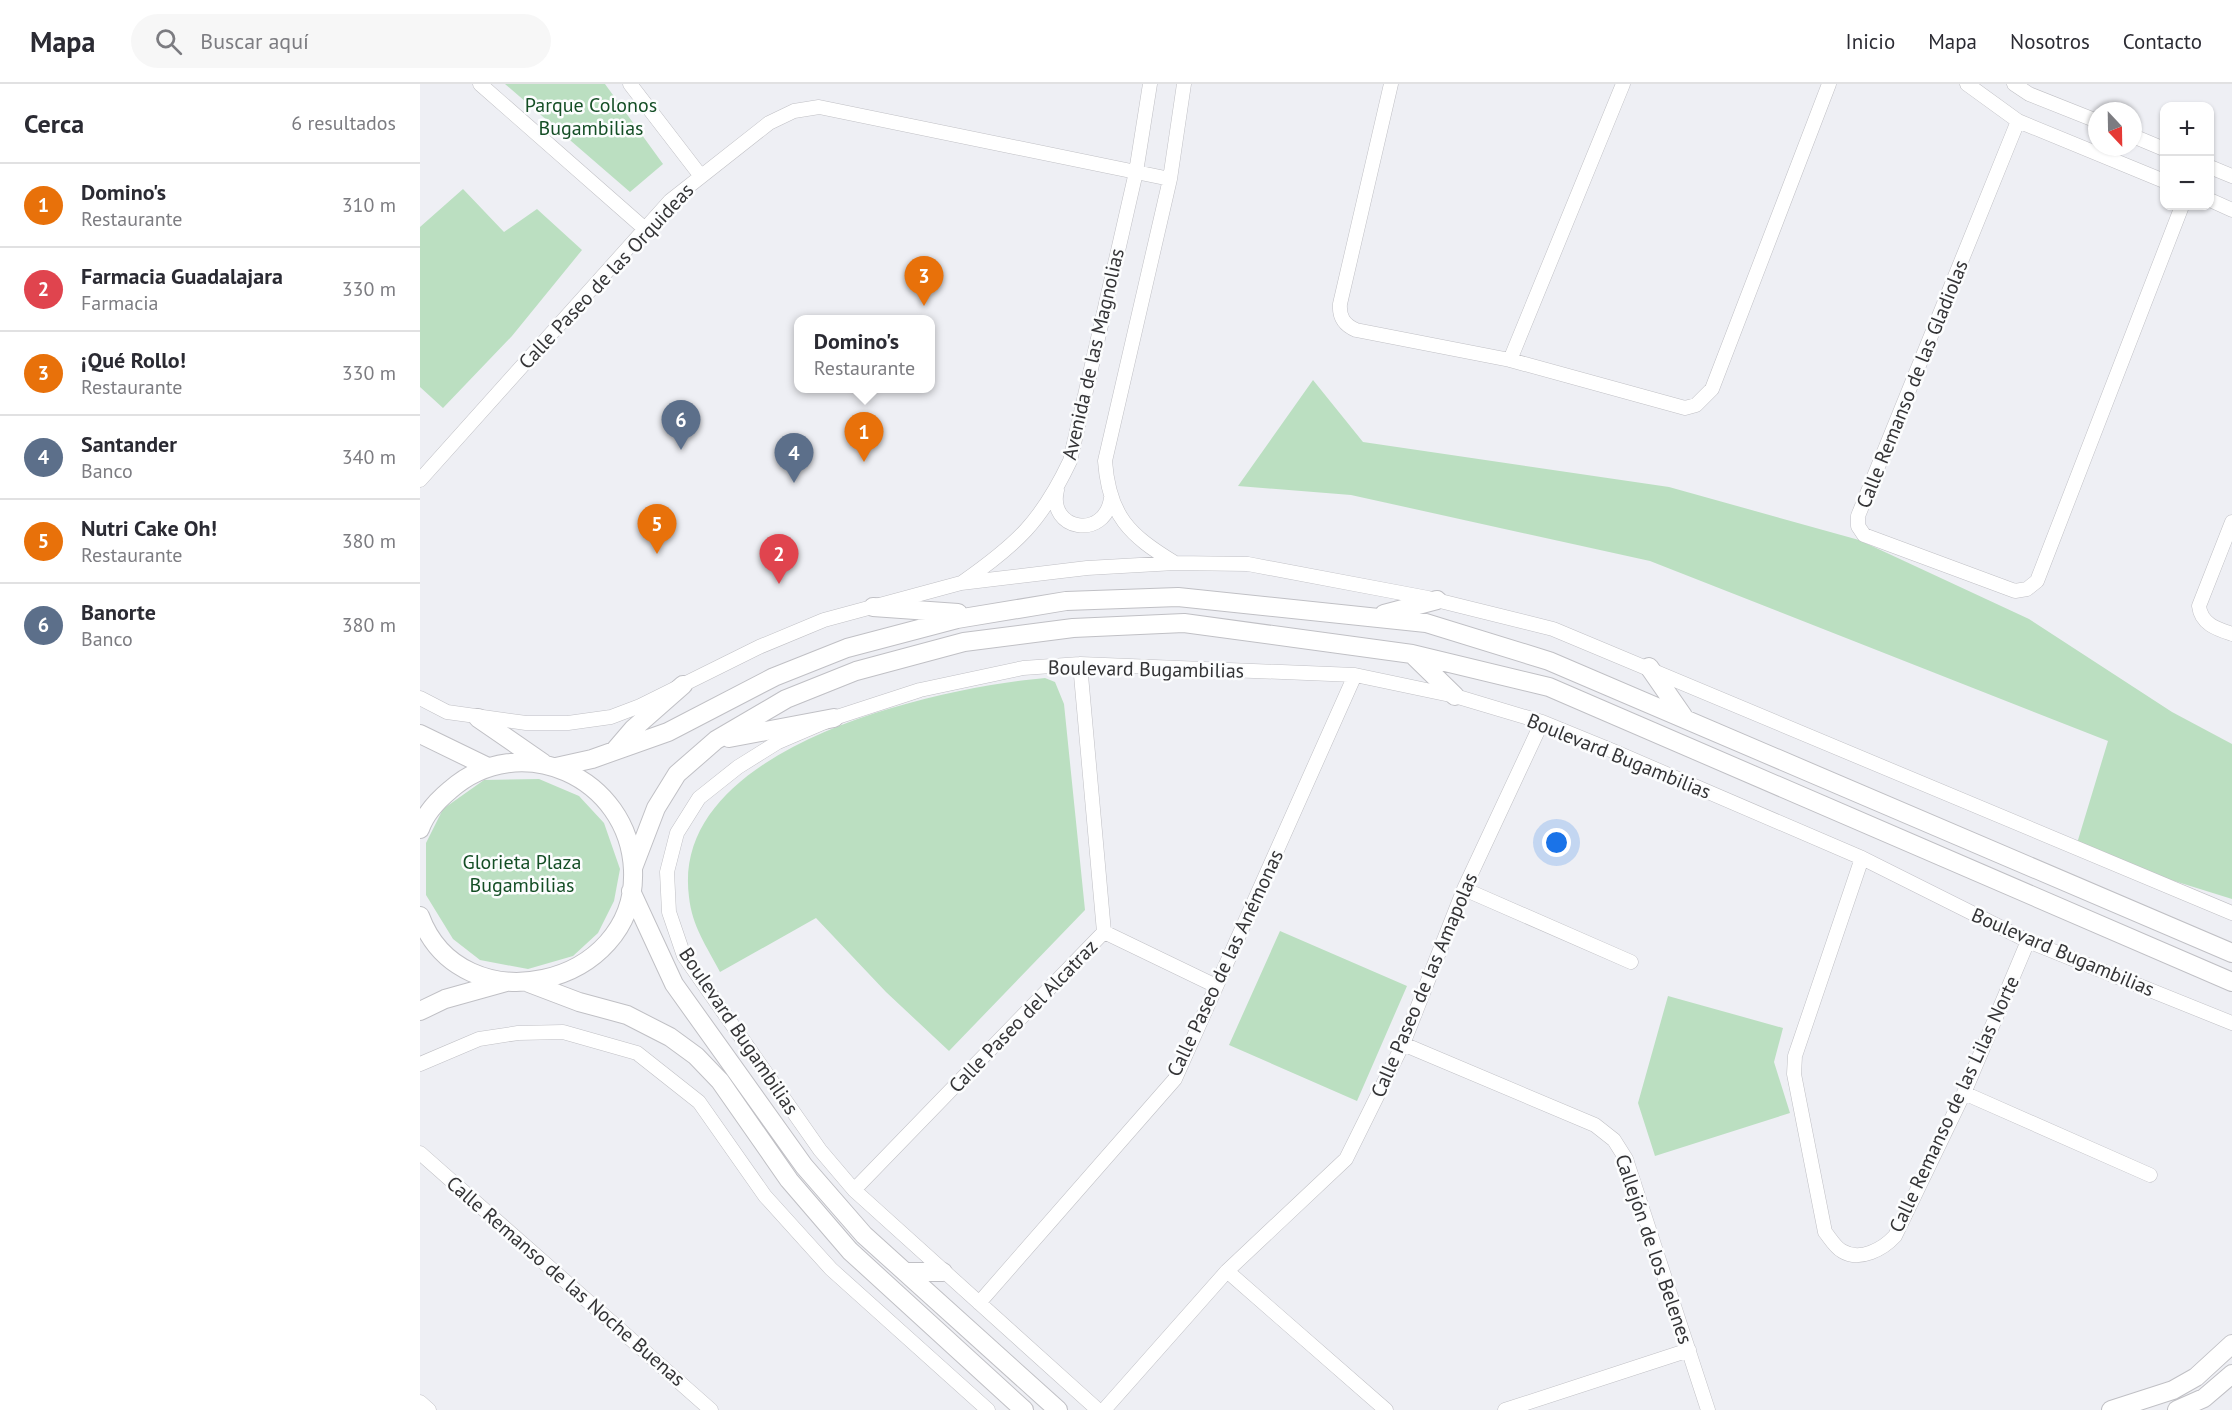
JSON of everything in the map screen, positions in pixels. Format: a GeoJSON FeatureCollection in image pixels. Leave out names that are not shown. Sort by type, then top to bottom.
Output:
{"type":"FeatureCollection","features":[{"type":"Feature","properties":{"kind":"street"},"geometry":{"type":"LineString","coordinates":[[480,84],[645,229]]}},
{"type":"Feature","properties":{"kind":"street"},"geometry":{"type":"LineString","coordinates":[[630,84],[700,176]]}},
{"type":"Feature","properties":{"kind":"street","name":"Avenida de las Magnolias"},"geometry":{"type":"LineString","coordinates":[[961,583],[1008,550],[1037,519],[1057,488],[1070,461],[1136,172],[1150,84]]}},
{"type":"Feature","properties":{"kind":"street","name":"Avenida de las Magnolias"},"geometry":{"type":"LineString","coordinates":[[1175,563],[1142,543],[1114,507],[1105,461],[1170,178],[1184,84]]}},
{"type":"Feature","properties":{"kind":"street"},"geometry":{"type":"LineString","coordinates":[[1391,84],[1340,304],[1345,324],[1356,330],[1510,360],[1674,406],[1696,405],[1712,389],[1829,84]]}},
{"type":"Feature","properties":{"kind":"street"},"geometry":{"type":"LineString","coordinates":[[1510,360],[1623,84]]}},
{"type":"Feature","properties":{"kind":"street"},"geometry":{"type":"LineString","coordinates":[[1967,84],[2018,121],[2160,179]]}},
{"type":"Feature","properties":{"kind":"street"},"geometry":{"type":"LineString","coordinates":[[2013,84],[2030,94],[2088,118]]}},
{"type":"Feature","properties":{"kind":"street","name":"Calle Paseo de las Orquideas"},"geometry":{"type":"LineString","coordinates":[[420,480],[670,201],[769,123],[794,111],[819,107],[1170,178]]}},
{"type":"Feature","properties":{"kind":"street","name":"Calle Remanso de las Gladiolas"},"geometry":{"type":"LineString","coordinates":[[2018,121],[1858,516],[1858,526],[1864,535],[2015,591],[2027,589],[2037,581],[2180,210]]}},
{"type":"Feature","properties":{"kind":"street"},"geometry":{"type":"LineString","coordinates":[[2142,140],[2160,147]]}},
{"type":"Feature","properties":{"kind":"street"},"geometry":{"type":"LineString","coordinates":[[2214,169],[2232,176]]}},
{"type":"Feature","properties":{"kind":"street"},"geometry":{"type":"LineString","coordinates":[[2214,202],[2232,210]]}},
{"type":"Feature","properties":{"kind":"street"},"geometry":{"type":"LineString","coordinates":[[1057,488],[1056,505],[1059,512],[1064,519],[1079,526],[1087,526],[1101,519],[1110,506],[1111,498]]}},
{"type":"Feature","properties":{"kind":"street"},"geometry":{"type":"LineString","coordinates":[[2232,522],[2199,606],[2200,614],[2206,622],[2232,634]]}},
{"type":"Feature","properties":{"kind":"street"},"geometry":{"type":"LineString","coordinates":[[420,698],[447,712],[526,723],[568,723],[611,717],[683,685],[759,647],[824,620],[961,583],[1087,568],[1175,563],[1248,564],[1437,600],[1553,629],[1649,667],[2232,913]]}},
{"type":"Feature","properties":{"kind":"street"},"geometry":{"type":"LineString","coordinates":[[420,830],[439,799],[461,780],[488,767],[516,762],[550,766],[614,752],[668,732],[774,677],[847,648],[957,619],[1066,601],[1178,597],[1426,623],[1549,661],[1683,716],[2232,953]]}},
{"type":"Feature","properties":{"kind":"street"},"geometry":{"type":"LineString","coordinates":[[1372,617],[1437,600]]}},
{"type":"Feature","properties":{"kind":"street"},"geometry":{"type":"LineString","coordinates":[[873,607],[981,615]]}},
{"type":"Feature","properties":{"kind":"street","name":"Boulevard Bugambilias"},"geometry":{"type":"LineString","coordinates":[[633,868],[656,808],[677,774],[716,740],[786,699],[856,671],[964,642],[1073,628],[1184,622],[1412,654],[1549,687],[2232,982]]}},
{"type":"Feature","properties":{"kind":"street"},"geometry":{"type":"LineString","coordinates":[[1412,654],[1455,696]]}},
{"type":"Feature","properties":{"kind":"street","name":"Boulevard Bugambilias"},"geometry":{"type":"LineString","coordinates":[[1098,1410],[854,1190],[820,1150],[722,1014],[684,956],[669,912],[667,872],[677,833],[699,798],[738,767],[778,742],[834,718],[920,690],[1023,668],[1080,664],[1355,675],[1455,696],[1542,722],[1862,858],[2028,941],[2232,1023]]}},
{"type":"Feature","properties":{"kind":"street","name":"Calle Paseo del Alcatraz"},"geometry":{"type":"LineString","coordinates":[[854,1190],[1104,932],[1080,664]]}},
{"type":"Feature","properties":{"kind":"street"},"geometry":{"type":"LineString","coordinates":[[1649,667],[1683,716]]}},
{"type":"Feature","properties":{"kind":"street","name":"Calle Paseo de las Anémonas"},"geometry":{"type":"LineString","coordinates":[[979,1303],[1175,1078],[1355,675]]}},
{"type":"Feature","properties":{"kind":"street"},"geometry":{"type":"LineString","coordinates":[[614,752],[633,729],[683,685]]}},
{"type":"Feature","properties":{"kind":"street"},"geometry":{"type":"LineString","coordinates":[[420,916],[438,945],[457,963],[480,975],[506,982],[529,983],[554,978],[576,969],[596,955],[612,936],[624,915],[631,891],[633,868],[629,842],[618,817],[602,795],[581,778],[550,766],[478,718]]}},
{"type":"Feature","properties":{"kind":"street"},"geometry":{"type":"LineString","coordinates":[[716,740],[834,718]]}},
{"type":"Feature","properties":{"kind":"street","name":"Calle Paseo de las Amapolas"},"geometry":{"type":"LineString","coordinates":[[1104,1410],[1227,1271],[1346,1160],[1403,1044],[1464,889],[1542,722]]}},
{"type":"Feature","properties":{"kind":"street"},"geometry":{"type":"LineString","coordinates":[[420,734],[488,767]]}},
{"type":"Feature","properties":{"kind":"street","name":"Calle Remanso de las Lilas Norte"},"geometry":{"type":"LineString","coordinates":[[1862,858],[1800,1039],[1794,1074],[1825,1232],[1841,1250],[1866,1254],[1882,1247],[1895,1236],[1964,1093],[2028,941]]}},
{"type":"Feature","properties":{"kind":"street"},"geometry":{"type":"LineString","coordinates":[[1464,889],[1631,963]]}},
{"type":"Feature","properties":{"kind":"street","name":"Boulevard Bugambilias"},"geometry":{"type":"LineString","coordinates":[[631,891],[674,984],[804,1166],[864,1235],[908,1272],[1058,1410]]}},
{"type":"Feature","properties":{"kind":"street"},"geometry":{"type":"LineString","coordinates":[[1104,932],[1216,986]]}},
{"type":"Feature","properties":{"kind":"street"},"geometry":{"type":"LineString","coordinates":[[420,1011],[445,999],[506,982]]}},
{"type":"Feature","properties":{"kind":"street"},"geometry":{"type":"LineString","coordinates":[[529,983],[579,1002],[627,1015],[670,1037],[696,1056],[720,1081],[789,1180],[850,1251],[1024,1410]]}},
{"type":"Feature","properties":{"kind":"street"},"geometry":{"type":"LineString","coordinates":[[420,1064],[479,1039],[518,1033],[563,1032],[637,1053],[699,1102],[765,1196],[831,1269],[988,1410]]}},
{"type":"Feature","properties":{"kind":"street","name":"Callejón de los Belenes"},"geometry":{"type":"LineString","coordinates":[[1403,1044],[1595,1125],[1606,1132],[1626,1159],[1708,1410]]}},
{"type":"Feature","properties":{"kind":"street"},"geometry":{"type":"LineString","coordinates":[[1964,1093],[2150,1175]]}},
{"type":"Feature","properties":{"kind":"street","name":"Calle Remanso de las Noche Buenas"},"geometry":{"type":"LineString","coordinates":[[420,1153],[711,1410]]}},
{"type":"Feature","properties":{"kind":"street"},"geometry":{"type":"LineString","coordinates":[[1227,1271],[1386,1410]]}},
{"type":"Feature","properties":{"kind":"street"},"geometry":{"type":"LineString","coordinates":[[908,1272],[943,1272]]}},
{"type":"Feature","properties":{"kind":"street"},"geometry":{"type":"LineString","coordinates":[[2111,1410],[2173,1390],[2196,1377],[2232,1344]]}},
{"type":"Feature","properties":{"kind":"street"},"geometry":{"type":"LineString","coordinates":[[1505,1410],[1689,1350]]}},
{"type":"Feature","properties":{"kind":"street"},"geometry":{"type":"LineString","coordinates":[[2177,1410],[2204,1398],[2232,1374]]}},
{"type":"Feature","properties":{"kind":"street"},"geometry":{"type":"LineString","coordinates":[[420,1402],[429,1410]]}},
{"type":"Feature","properties":{"kind":"green space","name":"Parque Colonos Bugambilias"},"geometry":{"type":"Polygon","coordinates":[[[505,84],[605,84],[663,164],[630,192],[505,84]]]}},
{"type":"Feature","properties":{"kind":"green space"},"geometry":{"type":"Polygon","coordinates":[[[463,189],[504,232],[537,209],[582,250],[512,336],[443,408],[420,387],[420,227],[463,189]]]}},
{"type":"Feature","properties":{"kind":"green space"},"geometry":{"type":"Polygon","coordinates":[[[1313,380],[1363,442],[1669,487],[1859,540],[2029,619],[2172,712],[2232,744],[2232,899],[2075,850],[2108,741],[1650,561],[1351,495],[1238,486],[1313,380]]]}},
{"type":"Feature","properties":{"kind":"green space"},"geometry":{"type":"Polygon","coordinates":[[[1045,678],[1055,682],[1064,704],[1085,910],[949,1051],[886,992],[816,918],[720,972],[697,927],[689,897],[694,845],[721,800],[764,764],[819,735],[879,712],[941,695],[1045,678]]]}},
{"type":"Feature","properties":{"kind":"green space","name":"Glorieta Plaza Bugambilias"},"geometry":{"type":"Polygon","coordinates":[[[539,779],[579,796],[604,823],[620,869],[614,901],[598,933],[573,956],[528,969],[480,960],[453,939],[426,895],[426,843],[443,809],[484,780],[539,779]]]}},
{"type":"Feature","properties":{"kind":"green space"},"geometry":{"type":"Polygon","coordinates":[[[1280,931],[1407,986],[1357,1101],[1229,1045],[1280,931]]]}},
{"type":"Feature","properties":{"kind":"green space"},"geometry":{"type":"Polygon","coordinates":[[[1668,996],[1783,1028],[1774,1062],[1790,1113],[1655,1156],[1638,1103],[1668,996]]]}},
{"type":"Feature","properties":{"kind":"place","name":"¡Qué Rollo!"},"geometry":{"type":"Point","coordinates":[924,306]}},
{"type":"Feature","properties":{"kind":"place","name":"Banorte"},"geometry":{"type":"Point","coordinates":[681,450]}},
{"type":"Feature","properties":{"kind":"place","name":"Domino's"},"geometry":{"type":"Point","coordinates":[864,462]}},
{"type":"Feature","properties":{"kind":"place","name":"Santander"},"geometry":{"type":"Point","coordinates":[794,483]}},
{"type":"Feature","properties":{"kind":"place","name":"Nutri Cake Oh!"},"geometry":{"type":"Point","coordinates":[657,554]}},
{"type":"Feature","properties":{"kind":"place","name":"Farmacia Guadalajara"},"geometry":{"type":"Point","coordinates":[779,584]}}]}
